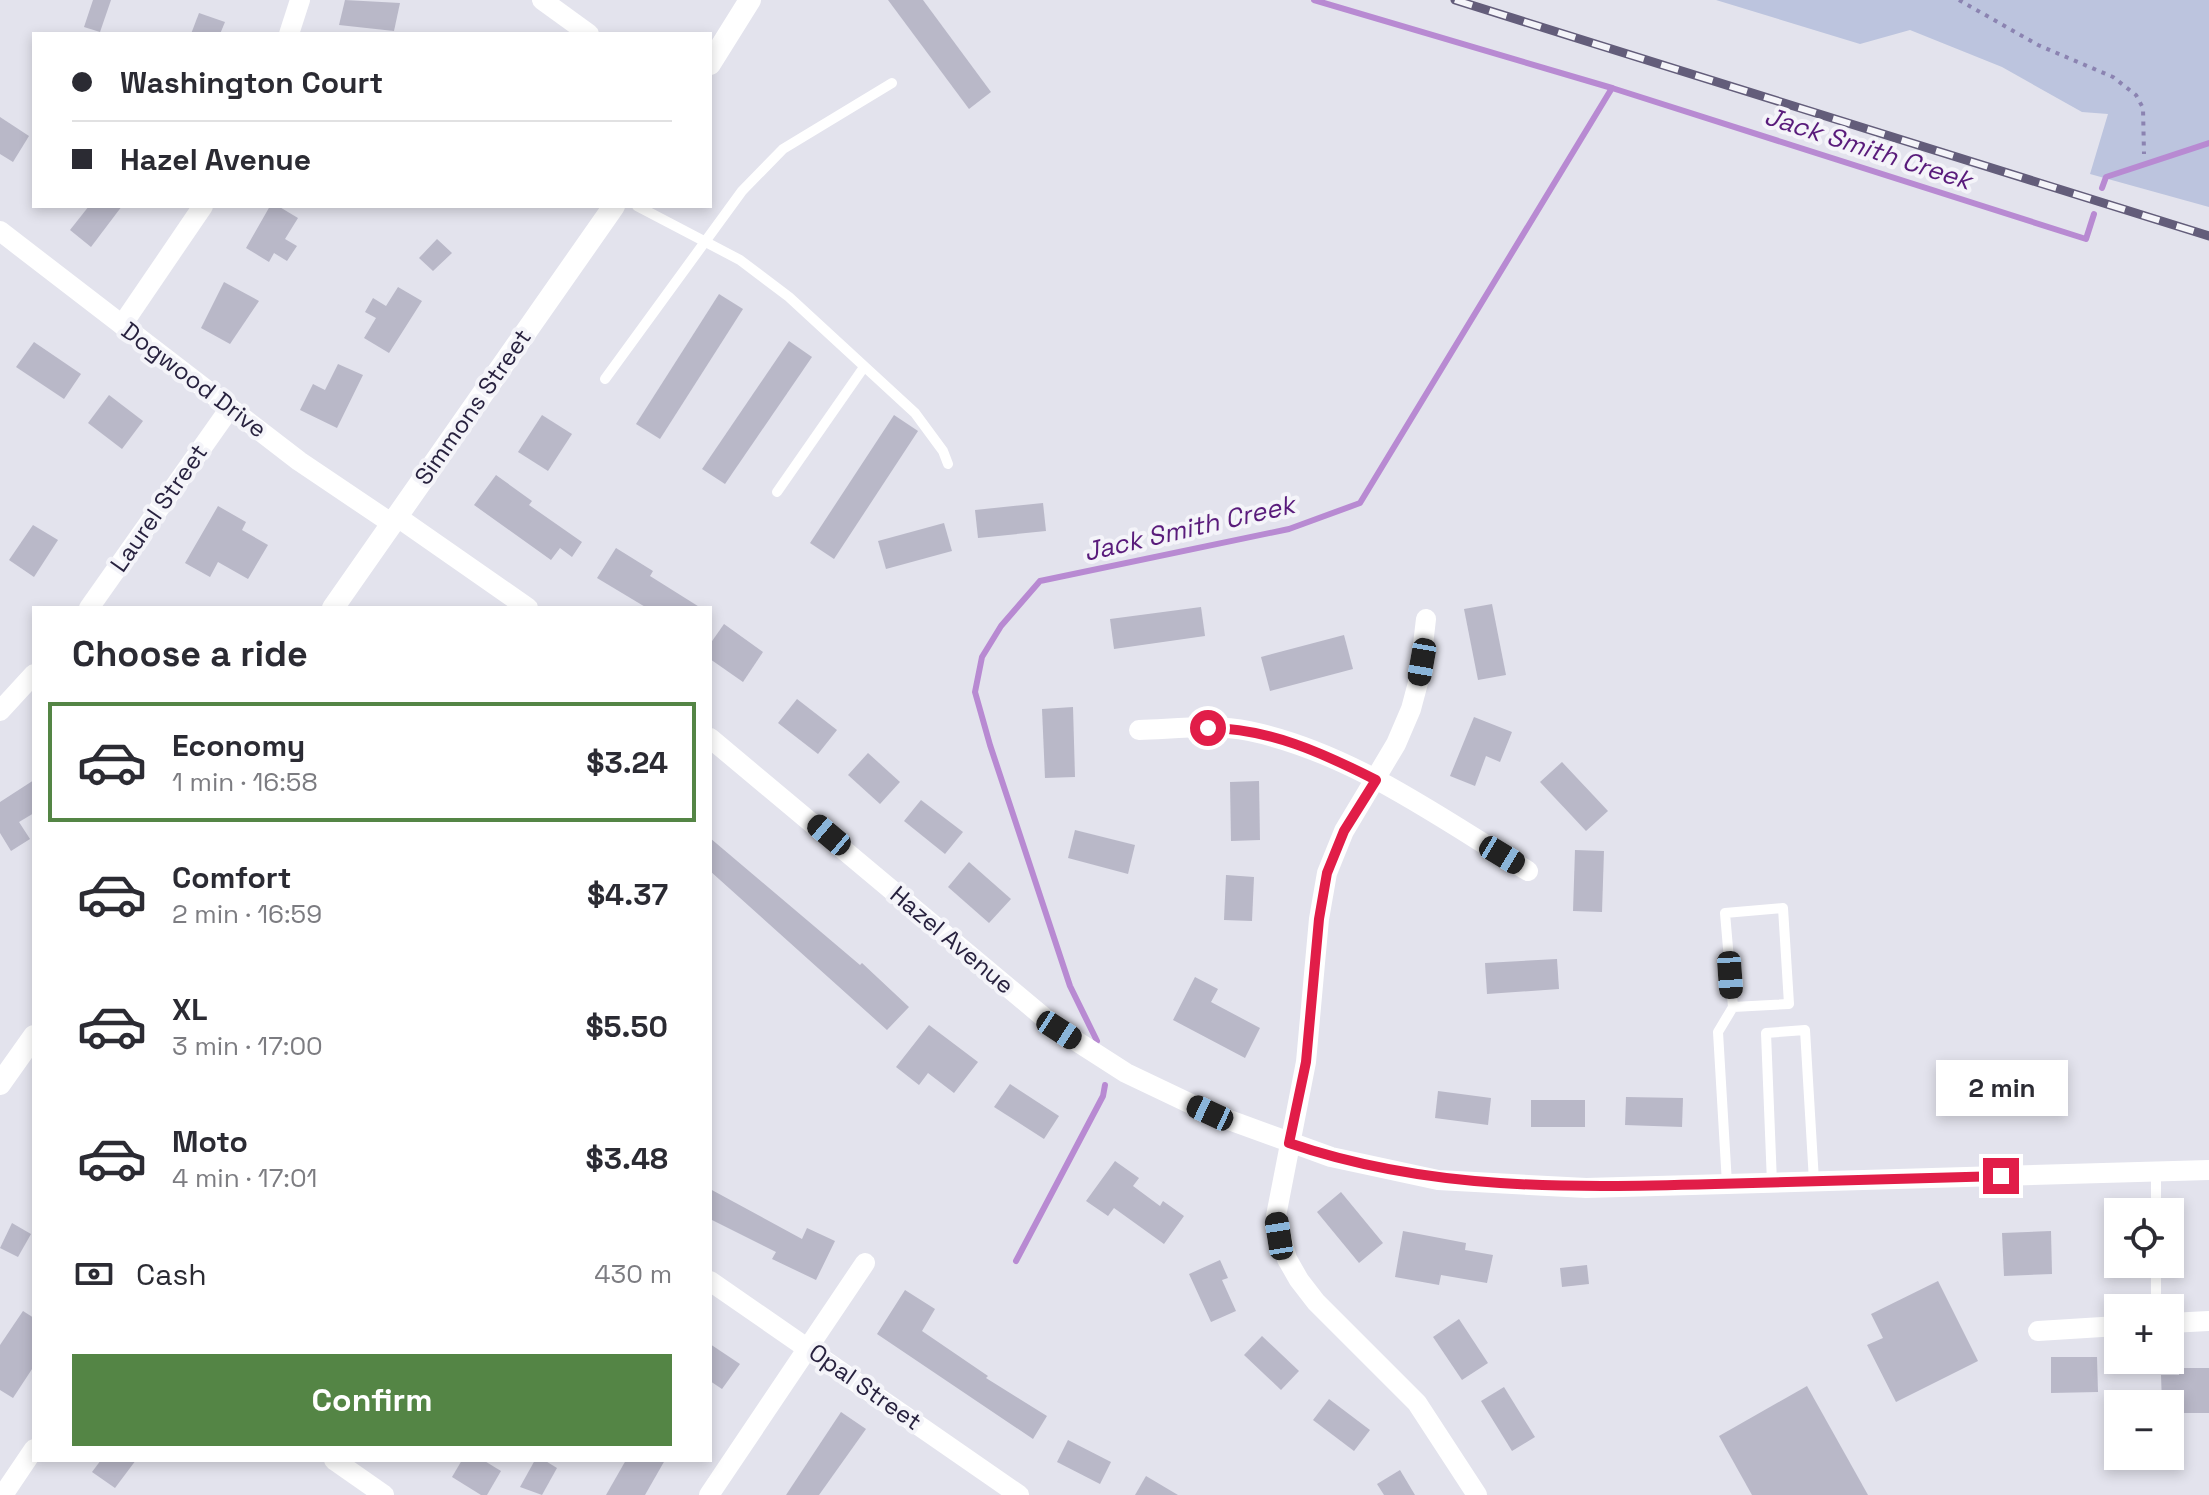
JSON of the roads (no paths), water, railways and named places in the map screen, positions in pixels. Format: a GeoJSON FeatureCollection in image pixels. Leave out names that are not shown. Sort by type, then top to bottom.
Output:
{"type":"FeatureCollection","features":[{"type":"Feature","properties":{"kind":"street"},"geometry":{"type":"LineString","coordinates":[[290,32],[300,0]]}},
{"type":"Feature","properties":{"kind":"street"},"geometry":{"type":"LineString","coordinates":[[542,0],[586,32]]}},
{"type":"Feature","properties":{"kind":"street"},"geometry":{"type":"LineString","coordinates":[[712,61],[750,0]]}},
{"type":"Feature","properties":{"kind":"street"},"geometry":{"type":"LineString","coordinates":[[122,325],[202,208]]}},
{"type":"Feature","properties":{"kind":"street","name":"Simmons Street"},"geometry":{"type":"LineString","coordinates":[[334,606],[613,208]]}},
{"type":"Feature","properties":{"kind":"street","name":"Dogwood Drive"},"geometry":{"type":"LineString","coordinates":[[0,231],[299,461],[394,520]]}},
{"type":"Feature","properties":{"kind":"street","name":"Laurel Street"},"geometry":{"type":"LineString","coordinates":[[90,606],[230,408]]}},
{"type":"Feature","properties":{"kind":"street"},"geometry":{"type":"LineString","coordinates":[[394,520],[525,606]]}},
{"type":"Feature","properties":{"kind":"street"},"geometry":{"type":"LineString","coordinates":[[1426,619],[1425,646],[1411,709],[1376,780],[1344,831],[1327,873],[1319,919],[1306,1062],[1276,1216],[1287,1259],[1316,1302],[1417,1403],[1477,1495]]}},
{"type":"Feature","properties":{"kind":"street"},"geometry":{"type":"LineString","coordinates":[[0,711],[32,676]]}},
{"type":"Feature","properties":{"kind":"street"},"geometry":{"type":"LineString","coordinates":[[1139,730],[1249,731],[1330,757],[1376,780],[1528,871]]}},
{"type":"Feature","properties":{"kind":"street","name":"Hazel Avenue"},"geometry":{"type":"LineString","coordinates":[[712,740],[1059,1030],[1126,1073],[1210,1113],[1289,1143],[1387,1171],[1451,1181],[1586,1188],[2209,1170]]}},
{"type":"Feature","properties":{"kind":"street"},"geometry":{"type":"LineString","coordinates":[[0,1084],[32,1039]]}},
{"type":"Feature","properties":{"kind":"street"},"geometry":{"type":"LineString","coordinates":[[709,1495],[865,1263]]}},
{"type":"Feature","properties":{"kind":"street","name":"Opal Street"},"geometry":{"type":"LineString","coordinates":[[712,1282],[1019,1495]]}},
{"type":"Feature","properties":{"kind":"street"},"geometry":{"type":"LineString","coordinates":[[2184,1322],[2209,1321]]}},
{"type":"Feature","properties":{"kind":"street"},"geometry":{"type":"LineString","coordinates":[[2038,1331],[2104,1327]]}},
{"type":"Feature","properties":{"kind":"street"},"geometry":{"type":"LineString","coordinates":[[3,1495],[32,1452]]}},
{"type":"Feature","properties":{"kind":"street"},"geometry":{"type":"LineString","coordinates":[[337,1462],[384,1495]]}},
{"type":"Feature","properties":{"kind":"lane"},"geometry":{"type":"LineString","coordinates":[[605,379],[742,191],[783,149],[892,83]]}},
{"type":"Feature","properties":{"kind":"lane"},"geometry":{"type":"LineString","coordinates":[[641,208],[740,260],[789,297],[915,413],[943,451],[948,464]]}},
{"type":"Feature","properties":{"kind":"lane"},"geometry":{"type":"LineString","coordinates":[[777,492],[864,367]]}},
{"type":"Feature","properties":{"kind":"lane"},"geometry":{"type":"LineString","coordinates":[[1727,1184],[1718,1032],[1733,1007],[1725,913],[1783,908],[1789,1004],[1733,1007]]}},
{"type":"Feature","properties":{"kind":"lane"},"geometry":{"type":"LineString","coordinates":[[1772,1183],[1766,1033],[1805,1030],[1814,1181]]}},
{"type":"Feature","properties":{"kind":"lane"},"geometry":{"type":"LineString","coordinates":[[2156,1171],[2156,1198]]}},
{"type":"Feature","properties":{"kind":"waterway","name":"Jack Smith Creek"},"geometry":{"type":"LineString","coordinates":[[1314,0],[1612,88]]}},
{"type":"Feature","properties":{"kind":"waterway","name":"Jack Smith Creek"},"geometry":{"type":"LineString","coordinates":[[1097,1041],[1070,986],[990,745],[975,692],[982,657],[1001,626],[1040,581],[1289,529],[1360,503],[1612,88],[2086,239],[2094,214]]}},
{"type":"Feature","properties":{"kind":"waterway","name":"Jack Smith Creek"},"geometry":{"type":"LineString","coordinates":[[2102,188],[2106,177],[2209,143]]}},
{"type":"Feature","properties":{"kind":"waterway","name":"Jack Smith Creek"},"geometry":{"type":"LineString","coordinates":[[1016,1261],[1103,1096],[1105,1085]]}},
{"type":"Feature","properties":{"kind":"railway"},"geometry":{"type":"LineString","coordinates":[[1455,0],[2209,236]]}}]}
